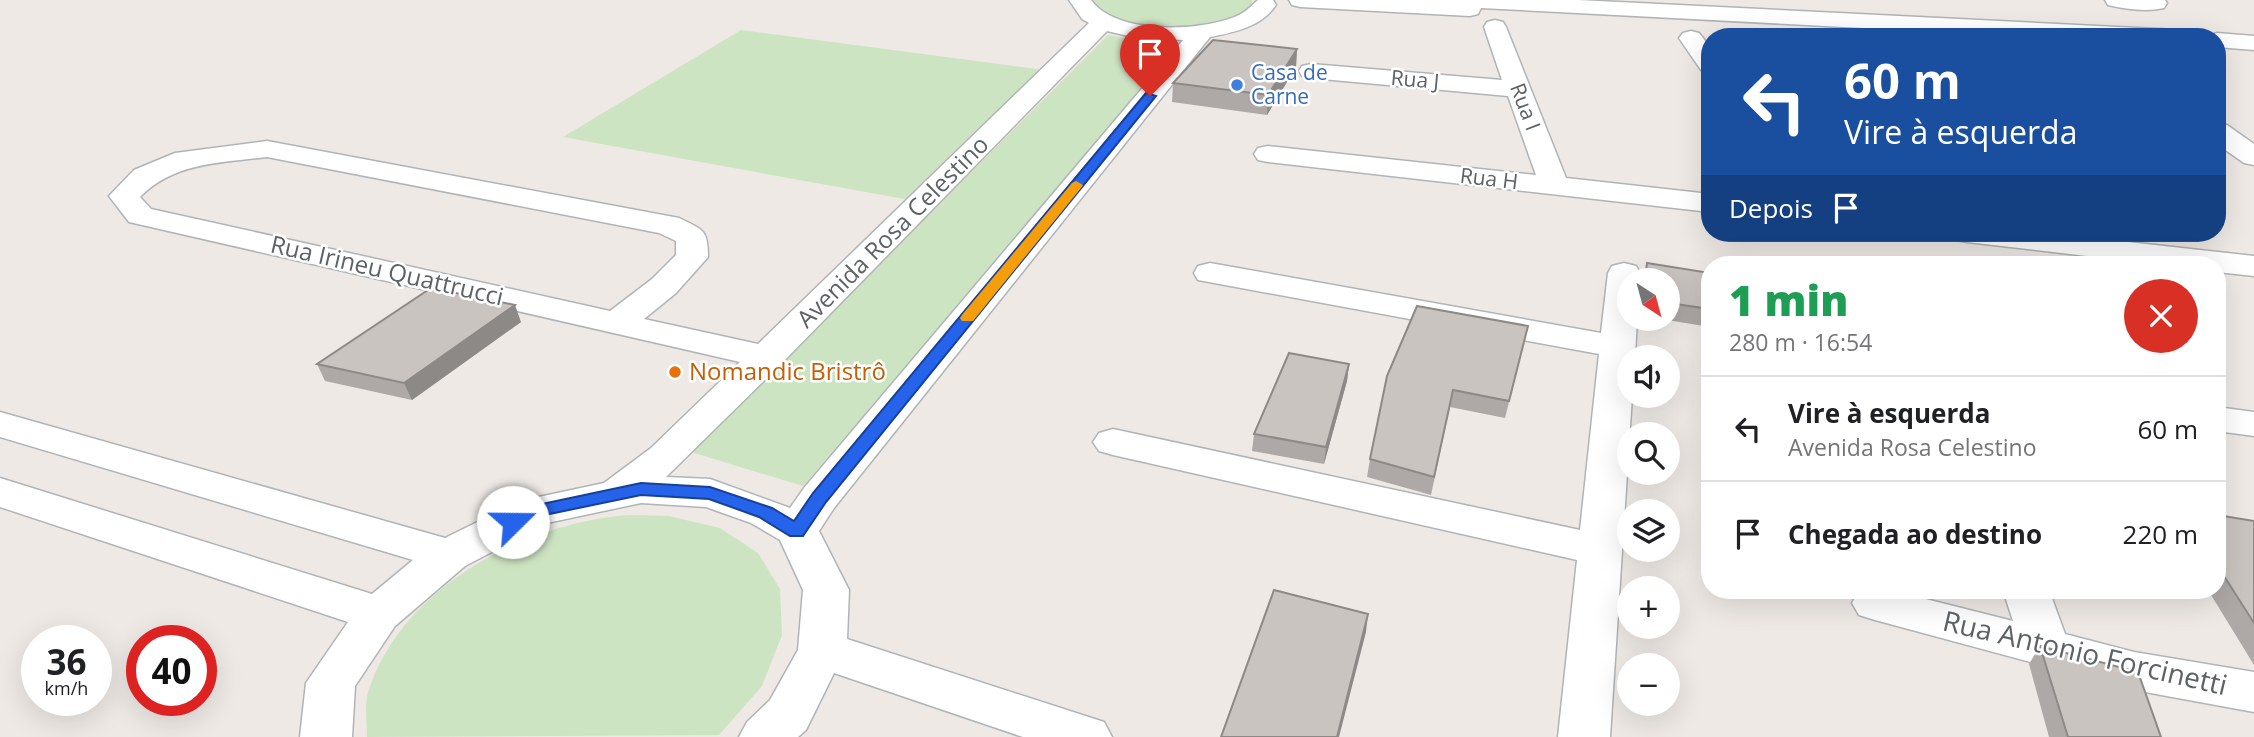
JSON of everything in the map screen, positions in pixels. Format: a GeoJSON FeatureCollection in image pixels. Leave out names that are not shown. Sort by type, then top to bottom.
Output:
{"type":"FeatureCollection","features":[{"type":"Feature","properties":{"kind":"street"},"geometry":{"type":"LineString","coordinates":[[1080,0],[1085,12],[1103,22],[1149,32],[1202,32],[1246,22],[1255,16],[1265,2],[1291,0]]}},
{"type":"Feature","properties":{"kind":"street"},"geometry":{"type":"LineString","coordinates":[[1300,0],[2000,28]]}},
{"type":"Feature","properties":{"kind":"street"},"geometry":{"type":"LineString","coordinates":[[1446,0],[1719,18],[1802,28]]}},
{"type":"Feature","properties":{"kind":"street"},"geometry":{"type":"LineString","coordinates":[[1877,22],[1903,19],[1933,10],[1937,7],[1931,0]]}},
{"type":"Feature","properties":{"kind":"street"},"geometry":{"type":"LineString","coordinates":[[2116,0],[2154,1]]}},
{"type":"Feature","properties":{"kind":"street"},"geometry":{"type":"LineString","coordinates":[[1971,5],[1989,14],[2048,28]]}},
{"type":"Feature","properties":{"kind":"street"},"geometry":{"type":"LineString","coordinates":[[1719,18],[1738,28]]}},
{"type":"Feature","properties":{"kind":"street","name":"Avenida Rosa Celestino"},"geometry":{"type":"LineString","coordinates":[[616,494],[665,457],[1103,22]]}},
{"type":"Feature","properties":{"kind":"street","name":"Rua I"},"geometry":{"type":"LineString","coordinates":[[1495,27],[1555,187]]}},
{"type":"Feature","properties":{"kind":"street"},"geometry":{"type":"LineString","coordinates":[[780,734],[822,650],[826,590],[797,531],[819,498],[1202,32]]}},
{"type":"Feature","properties":{"kind":"street"},"geometry":{"type":"LineString","coordinates":[[1691,38],[1701,52]]}},
{"type":"Feature","properties":{"kind":"street"},"geometry":{"type":"LineString","coordinates":[[2226,41],[2254,43]]}},
{"type":"Feature","properties":{"kind":"street"},"geometry":{"type":"LineString","coordinates":[[2226,48],[2254,50]]}},
{"type":"Feature","properties":{"kind":"street","name":"Rua J"},"geometry":{"type":"LineString","coordinates":[[1311,71],[1518,89]]}},
{"type":"Feature","properties":{"kind":"street"},"geometry":{"type":"LineString","coordinates":[[2226,137],[2254,157]]}},
{"type":"Feature","properties":{"kind":"street","name":"Rua Irineu Quattrucci"},"geometry":{"type":"LineString","coordinates":[[617,323],[664,286],[692,257],[692,237],[668,225],[267,149],[185,159],[144,176],[124,196],[140,216],[767,357]]}},
{"type":"Feature","properties":{"kind":"street","name":"Rua H"},"geometry":{"type":"LineString","coordinates":[[1268,154],[1701,202]]}},
{"type":"Feature","properties":{"kind":"street"},"geometry":{"type":"LineString","coordinates":[[2104,242],[2188,256]]}},
{"type":"Feature","properties":{"kind":"street"},"geometry":{"type":"LineString","coordinates":[[2226,262],[2254,267]]}},
{"type":"Feature","properties":{"kind":"street"},"geometry":{"type":"LineString","coordinates":[[1210,273],[1617,346]]}},
{"type":"Feature","properties":{"kind":"street"},"geometry":{"type":"LineString","coordinates":[[1584,737],[1617,357]]}},
{"type":"Feature","properties":{"kind":"street"},"geometry":{"type":"LineString","coordinates":[[2226,420],[2254,424]]}},
{"type":"Feature","properties":{"kind":"street"},"geometry":{"type":"LineString","coordinates":[[0,424],[449,555]]}},
{"type":"Feature","properties":{"kind":"street"},"geometry":{"type":"LineString","coordinates":[[1113,442],[1600,550]]}},
{"type":"Feature","properties":{"kind":"street","name":"Avenida Rosa Celestino"},"geometry":{"type":"LineString","coordinates":[[326,737],[331,683],[379,614],[449,555],[535,511],[641,489],[710,493],[766,513],[797,531]]}},
{"type":"Feature","properties":{"kind":"street"},"geometry":{"type":"LineString","coordinates":[[0,492],[379,614]]}},
{"type":"Feature","properties":{"kind":"street"},"geometry":{"type":"LineString","coordinates":[[2029,599],[2046,647]]}},
{"type":"Feature","properties":{"kind":"street","name":"Rua Antonio Forcinetti"},"geometry":{"type":"LineString","coordinates":[[1875,603],[2134,671],[2254,692]]}},
{"type":"Feature","properties":{"kind":"street"},"geometry":{"type":"LineString","coordinates":[[822,650],[1086,737]]}},
{"type":"Feature","properties":{"kind":"green space"},"geometry":{"type":"Polygon","coordinates":[[[1093,0],[1252,0],[1252,4],[1240,15],[1221,22],[1197,27],[1170,28],[1120,21],[1103,12],[1093,0]]]}},
{"type":"Feature","properties":{"kind":"green space"},"geometry":{"type":"Polygon","coordinates":[[[741,30],[1045,70],[910,200],[563,137],[741,30]]]}},
{"type":"Feature","properties":{"kind":"green space"},"geometry":{"type":"Polygon","coordinates":[[[1108,35],[1159,44],[1188,44],[803,486],[691,452],[1108,35]]]}},
{"type":"Feature","properties":{"kind":"green space"},"geometry":{"type":"Polygon","coordinates":[[[617,516],[669,516],[720,528],[758,553],[780,589],[782,635],[762,686],[719,735],[367,737],[367,694],[385,654],[407,623],[434,595],[466,571],[500,551],[573,524],[617,516]]]}},
{"type":"Feature","properties":{"kind":"building"},"geometry":{"type":"Polygon","coordinates":[[[1213,40],[1297,49],[1268,95],[1173,83],[1213,40]]]}},
{"type":"Feature","properties":{"kind":"building"},"geometry":{"type":"Polygon","coordinates":[[[1647,263],[1678,268],[1646,268],[1647,263]]]}},
{"type":"Feature","properties":{"kind":"building"},"geometry":{"type":"Polygon","coordinates":[[[1680,268],[1701,272],[1701,308],[1680,305],[1680,268]]]}},
{"type":"Feature","properties":{"kind":"building"},"geometry":{"type":"Polygon","coordinates":[[[431,288],[515,305],[404,383],[317,364],[431,288]]]}},
{"type":"Feature","properties":{"kind":"building"},"geometry":{"type":"Polygon","coordinates":[[[1417,306],[1528,326],[1509,401],[1453,390],[1434,477],[1370,459],[1387,376],[1417,306]]]}},
{"type":"Feature","properties":{"kind":"building"},"geometry":{"type":"Polygon","coordinates":[[[1289,353],[1349,364],[1326,447],[1254,434],[1289,353]]]}},
{"type":"Feature","properties":{"kind":"building"},"geometry":{"type":"Polygon","coordinates":[[[2226,516],[2254,521],[2254,623],[2226,579],[2226,516]]]}},
{"type":"Feature","properties":{"kind":"building"},"geometry":{"type":"Polygon","coordinates":[[[1274,590],[1368,614],[1337,737],[1221,737],[1274,590]]]}},
{"type":"Feature","properties":{"kind":"building"},"geometry":{"type":"Polygon","coordinates":[[[2040,646],[2138,672],[2161,737],[2068,737],[2040,646]]]}},
{"type":"Feature","properties":{"kind":"slow traffic"},"geometry":{"type":"LineString","coordinates":[[967,318],[1076,185]]}},
{"type":"Feature","properties":{"kind":"place","name":"Casa de Carne"},"geometry":{"type":"Point","coordinates":[1237,85]}},
{"type":"Feature","properties":{"kind":"place","name":"Nomandic Bristrô"},"geometry":{"type":"Point","coordinates":[675,372]}},
{"type":"Feature","properties":{"kind":"route"},"geometry":{"type":"LineString","coordinates":[[513,522],[535,511],[641,489],[710,493],[766,513],[797,531],[819,498],[1150,96]]}}]}
